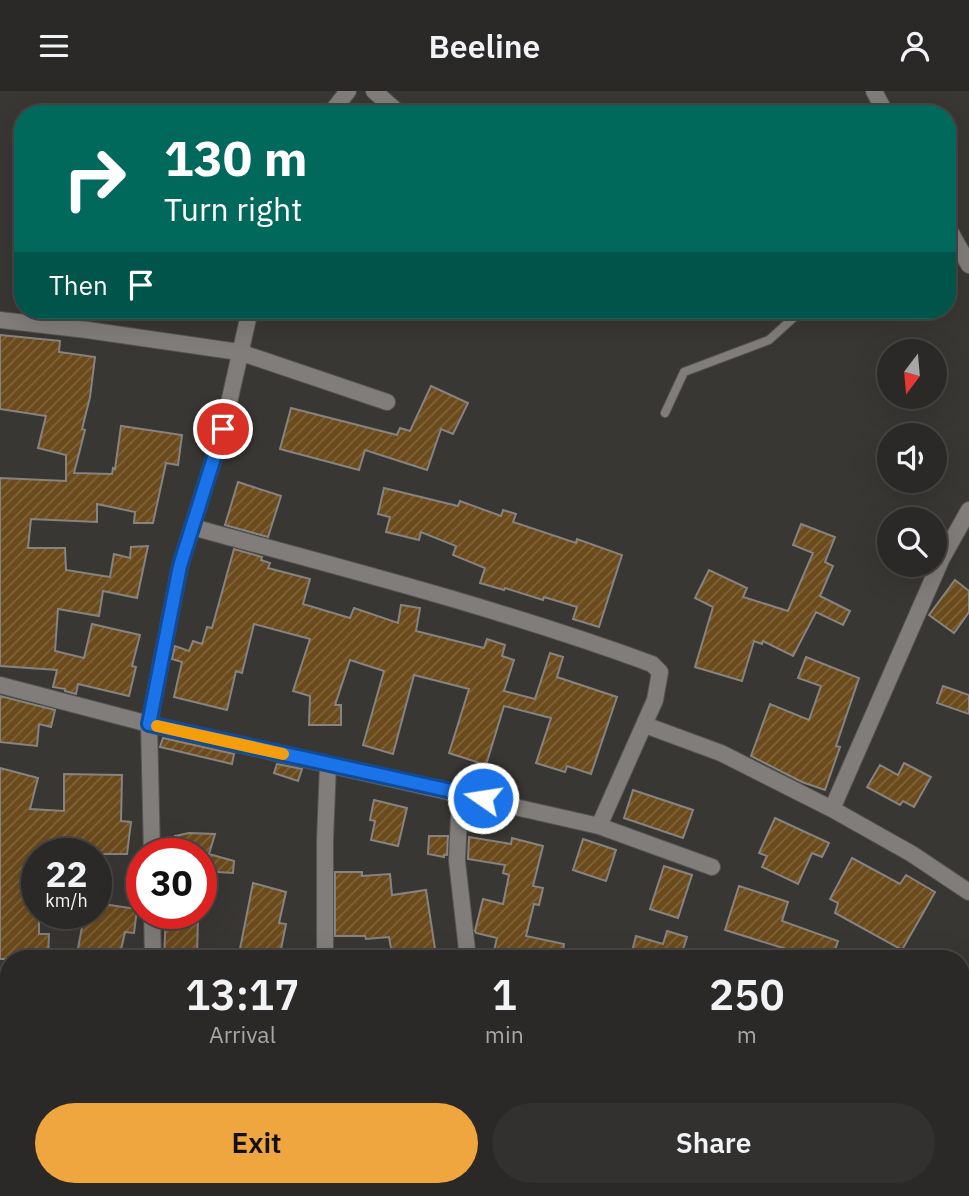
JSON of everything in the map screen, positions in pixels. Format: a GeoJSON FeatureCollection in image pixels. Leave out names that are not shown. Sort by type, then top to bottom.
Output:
{"type":"FeatureCollection","features":[{"type":"Feature","properties":{"kind":"street"},"geometry":{"type":"LineString","coordinates":[[337,105],[348,91]]}},
{"type":"Feature","properties":{"kind":"street"},"geometry":{"type":"LineString","coordinates":[[374,91],[390,105]]}},
{"type":"Feature","properties":{"kind":"street"},"geometry":{"type":"LineString","coordinates":[[956,242],[969,265]]}},
{"type":"Feature","properties":{"kind":"street"},"geometry":{"type":"LineString","coordinates":[[152,838],[149,724],[180,566],[223,429],[248,319]]}},
{"type":"Feature","properties":{"kind":"street"},"geometry":{"type":"LineString","coordinates":[[0,320],[239,352],[387,402]]}},
{"type":"Feature","properties":{"kind":"street"},"geometry":{"type":"LineString","coordinates":[[832,809],[942,558],[969,510]]}},
{"type":"Feature","properties":{"kind":"street"},"geometry":{"type":"LineString","coordinates":[[192,527],[380,578],[577,636],[652,664],[660,672],[659,687],[645,725],[599,825]]}},
{"type":"Feature","properties":{"kind":"street"},"geometry":{"type":"LineString","coordinates":[[0,685],[149,724],[599,825],[712,867]]}},
{"type":"Feature","properties":{"kind":"street"},"geometry":{"type":"LineString","coordinates":[[645,725],[721,753],[832,809],[912,854],[969,892]]}},
{"type":"Feature","properties":{"kind":"street"},"geometry":{"type":"LineString","coordinates":[[325,950],[328,764]]}},
{"type":"Feature","properties":{"kind":"street"},"geometry":{"type":"LineString","coordinates":[[460,793],[457,861],[467,950]]}},
{"type":"Feature","properties":{"kind":"street"},"geometry":{"type":"LineString","coordinates":[[152,929],[153,950]]}},
{"type":"Feature","properties":{"kind":"lane"},"geometry":{"type":"LineString","coordinates":[[665,413],[684,372],[769,340],[792,319]]}},
{"type":"Feature","properties":{"kind":"building"},"geometry":{"type":"Polygon","coordinates":[[[0,335],[60,341],[59,352],[95,357],[90,397],[82,429],[85,430],[74,473],[112,474],[121,426],[182,435],[178,465],[166,463],[153,523],[134,523],[135,512],[97,504],[97,522],[31,519],[28,548],[65,548],[66,570],[110,577],[114,554],[130,558],[131,547],[148,546],[137,598],[103,591],[99,616],[58,609],[55,651],[84,658],[92,624],[140,635],[132,666],[136,667],[129,696],[78,684],[76,694],[53,687],[57,670],[0,666],[0,478],[66,481],[66,455],[38,448],[46,416],[0,409],[0,335]]]}},
{"type":"Feature","properties":{"kind":"building"},"geometry":{"type":"Polygon","coordinates":[[[431,386],[468,403],[453,434],[441,429],[427,470],[365,450],[359,470],[280,449],[291,408],[397,435],[400,428],[410,431],[431,386]]]}},
{"type":"Feature","properties":{"kind":"building"},"geometry":{"type":"Polygon","coordinates":[[[238,482],[281,496],[268,537],[225,525],[238,482]]]}},
{"type":"Feature","properties":{"kind":"building"},"geometry":{"type":"Polygon","coordinates":[[[384,488],[458,506],[460,501],[501,516],[503,510],[516,514],[513,522],[576,543],[577,539],[622,555],[599,627],[573,619],[577,607],[480,583],[485,568],[453,555],[456,546],[421,532],[419,540],[386,532],[390,517],[378,514],[384,488]]]}},
{"type":"Feature","properties":{"kind":"building"},"geometry":{"type":"Polygon","coordinates":[[[801,524],[835,537],[825,562],[833,566],[820,596],[850,611],[843,625],[816,612],[793,656],[763,641],[762,644],[754,641],[742,681],[695,667],[713,607],[695,598],[709,570],[747,588],[743,597],[788,611],[813,553],[793,545],[801,524]]]}},
{"type":"Feature","properties":{"kind":"building"},"geometry":{"type":"Polygon","coordinates":[[[234,549],[262,557],[261,560],[270,563],[268,568],[310,579],[303,604],[350,618],[354,608],[398,623],[401,605],[420,608],[416,631],[484,648],[487,639],[505,645],[502,656],[514,660],[504,691],[535,699],[550,653],[563,657],[557,677],[617,697],[591,774],[567,766],[565,772],[536,763],[551,718],[504,706],[486,765],[449,753],[469,689],[414,675],[393,754],[363,745],[384,671],[350,660],[335,705],[341,705],[341,725],[309,725],[310,696],[293,691],[310,639],[254,624],[242,673],[236,671],[227,710],[174,697],[182,662],[172,659],[175,646],[189,651],[193,641],[202,644],[207,627],[212,628],[234,549]]]}},
{"type":"Feature","properties":{"kind":"building"},"geometry":{"type":"Polygon","coordinates":[[[955,580],[969,591],[969,612],[954,633],[929,615],[955,580]]]}},
{"type":"Feature","properties":{"kind":"building"},"geometry":{"type":"Polygon","coordinates":[[[806,657],[859,678],[836,746],[840,747],[825,790],[802,782],[751,756],[770,704],[809,720],[821,686],[798,678],[806,657]]]}},
{"type":"Feature","properties":{"kind":"building"},"geometry":{"type":"Polygon","coordinates":[[[943,686],[969,695],[969,714],[937,703],[943,686]]]}},
{"type":"Feature","properties":{"kind":"building"},"geometry":{"type":"Polygon","coordinates":[[[0,696],[55,710],[51,727],[39,724],[37,746],[0,742],[0,696]]]}},
{"type":"Feature","properties":{"kind":"building"},"geometry":{"type":"Polygon","coordinates":[[[163,738],[234,754],[232,764],[160,747],[163,738]]]}},
{"type":"Feature","properties":{"kind":"building"},"geometry":{"type":"Polygon","coordinates":[[[904,763],[931,777],[914,807],[903,801],[900,805],[867,787],[880,765],[898,775],[904,763]]]}},
{"type":"Feature","properties":{"kind":"building"},"geometry":{"type":"Polygon","coordinates":[[[277,764],[302,769],[298,781],[274,773],[277,764]]]}},
{"type":"Feature","properties":{"kind":"building"},"geometry":{"type":"Polygon","coordinates":[[[0,768],[38,778],[30,809],[64,811],[64,774],[122,775],[121,821],[131,822],[129,838],[126,838],[126,854],[112,854],[112,838],[21,838],[21,929],[39,929],[39,934],[49,934],[48,950],[0,950],[0,768]]]}},
{"type":"Feature","properties":{"kind":"building"},"geometry":{"type":"Polygon","coordinates":[[[633,790],[693,810],[683,838],[624,818],[633,790]]]}},
{"type":"Feature","properties":{"kind":"building"},"geometry":{"type":"Polygon","coordinates":[[[374,800],[407,808],[398,846],[371,840],[375,821],[370,820],[374,800]]]}},
{"type":"Feature","properties":{"kind":"building"},"geometry":{"type":"Polygon","coordinates":[[[775,818],[829,843],[822,857],[812,853],[798,884],[762,867],[767,856],[759,853],[775,818]]]}},
{"type":"Feature","properties":{"kind":"building"},"geometry":{"type":"Polygon","coordinates":[[[189,833],[215,834],[214,838],[175,836],[189,833]]]}},
{"type":"Feature","properties":{"kind":"building"},"geometry":{"type":"Polygon","coordinates":[[[429,836],[448,836],[447,855],[444,857],[428,854],[429,836]]]}},
{"type":"Feature","properties":{"kind":"building"},"geometry":{"type":"Polygon","coordinates":[[[469,837],[511,844],[512,838],[543,846],[533,886],[543,888],[539,905],[534,904],[526,936],[564,944],[563,950],[494,950],[497,938],[476,933],[483,899],[503,904],[509,875],[503,873],[505,865],[468,859],[469,837]]]}},
{"type":"Feature","properties":{"kind":"building"},"geometry":{"type":"Polygon","coordinates":[[[583,839],[616,850],[606,881],[573,870],[583,839]]]}},
{"type":"Feature","properties":{"kind":"building"},"geometry":{"type":"Polygon","coordinates":[[[217,856],[234,861],[233,873],[217,872],[217,856]]]}},
{"type":"Feature","properties":{"kind":"building"},"geometry":{"type":"Polygon","coordinates":[[[852,858],[900,884],[906,875],[935,892],[902,950],[835,913],[838,903],[830,899],[852,858]]]}},
{"type":"Feature","properties":{"kind":"building"},"geometry":{"type":"Polygon","coordinates":[[[664,866],[692,875],[678,918],[650,909],[664,866]]]}},
{"type":"Feature","properties":{"kind":"building"},"geometry":{"type":"Polygon","coordinates":[[[335,872],[362,872],[362,876],[390,874],[392,895],[426,890],[435,950],[391,950],[389,937],[366,939],[365,936],[335,936],[335,872]]]}},
{"type":"Feature","properties":{"kind":"building"},"geometry":{"type":"Polygon","coordinates":[[[253,883],[286,892],[279,923],[286,924],[281,950],[240,950],[253,883]]]}},
{"type":"Feature","properties":{"kind":"building"},"geometry":{"type":"Polygon","coordinates":[[[739,886],[788,902],[782,921],[838,941],[835,950],[786,950],[725,930],[739,886]]]}},
{"type":"Feature","properties":{"kind":"building"},"geometry":{"type":"Polygon","coordinates":[[[112,905],[126,907],[126,929],[134,929],[134,933],[125,932],[121,950],[78,950],[82,929],[112,929],[112,905]]]}},
{"type":"Feature","properties":{"kind":"building"},"geometry":{"type":"Polygon","coordinates":[[[165,929],[198,929],[197,950],[164,950],[165,929]]]}},
{"type":"Feature","properties":{"kind":"building"},"geometry":{"type":"Polygon","coordinates":[[[667,931],[687,937],[683,950],[632,950],[636,936],[663,944],[667,931]]]}},
{"type":"Feature","properties":{"kind":"slow traffic"},"geometry":{"type":"LineString","coordinates":[[157,726],[283,754]]}},
{"type":"Feature","properties":{"kind":"route"},"geometry":{"type":"LineString","coordinates":[[223,429],[180,566],[149,724],[483,798]]}}]}
